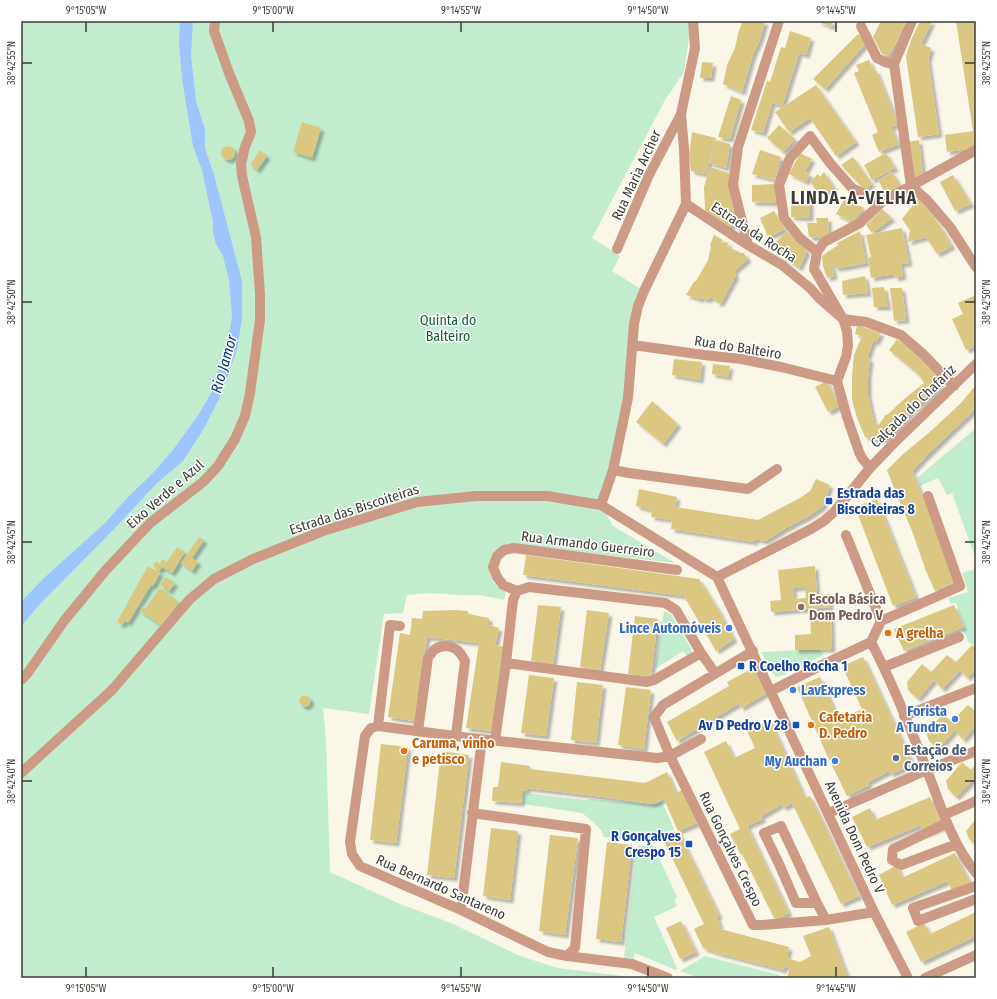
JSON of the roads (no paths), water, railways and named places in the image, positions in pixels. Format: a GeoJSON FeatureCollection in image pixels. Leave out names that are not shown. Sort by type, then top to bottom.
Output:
{"type":"FeatureCollection","features":[{"type":"Feature","properties":{"kind":"street","name":"Eixo Verde e Azul"},"geometry":{"type":"LineString","coordinates":[[21,680],[27,674],[64,621],[105,571],[150,523],[203,482],[218,466],[234,439],[245,416],[250,393],[260,320],[260,294],[256,237],[242,176],[241,164],[245,147],[251,132],[249,121],[229,73],[214,31],[215,21]]}},
{"type":"Feature","properties":{"kind":"street"},"geometry":{"type":"LineString","coordinates":[[600,505],[612,470],[628,398],[634,324],[638,306],[686,204],[681,114],[695,48],[694,21]]}},
{"type":"Feature","properties":{"kind":"street"},"geometry":{"type":"LineString","coordinates":[[748,245],[733,186],[738,147],[779,21]]}},
{"type":"Feature","properties":{"kind":"street"},"geometry":{"type":"LineString","coordinates":[[912,21],[894,64],[911,186],[927,200],[950,227],[976,266]]}},
{"type":"Feature","properties":{"kind":"street"},"geometry":{"type":"LineString","coordinates":[[861,26],[877,58],[894,64]]}},
{"type":"Feature","properties":{"kind":"street","name":"Rua Maria Archer"},"geometry":{"type":"LineString","coordinates":[[617,249],[649,175],[681,114]]}},
{"type":"Feature","properties":{"kind":"street"},"geometry":{"type":"LineString","coordinates":[[817,252],[800,238],[784,218],[779,185],[790,158],[810,136],[830,163],[852,188],[882,202]]}},
{"type":"Feature","properties":{"kind":"street"},"geometry":{"type":"LineString","coordinates":[[717,577],[824,521],[835,511],[870,468],[859,452],[847,417],[838,381],[846,357],[848,345],[846,331],[843,319],[814,269],[817,252],[824,242],[860,223],[882,202],[976,150]]}},
{"type":"Feature","properties":{"kind":"street","name":"Estrada da Rocha"},"geometry":{"type":"LineString","coordinates":[[686,204],[782,266],[810,288],[843,319]]}},
{"type":"Feature","properties":{"kind":"street"},"geometry":{"type":"LineString","coordinates":[[843,319],[866,322],[902,335],[954,386]]}},
{"type":"Feature","properties":{"kind":"street","name":"Rua do Balteiro"},"geometry":{"type":"LineString","coordinates":[[633,345],[741,359],[838,381]]}},
{"type":"Feature","properties":{"kind":"street","name":"Calçada do Chafariz"},"geometry":{"type":"LineString","coordinates":[[870,468],[976,364]]}},
{"type":"Feature","properties":{"kind":"street"},"geometry":{"type":"LineString","coordinates":[[612,470],[748,490],[777,469]]}},
{"type":"Feature","properties":{"kind":"street","name":"Estrada das Biscoiteiras"},"geometry":{"type":"LineString","coordinates":[[21,773],[112,690],[190,599],[214,579],[253,559],[323,531],[417,502],[476,496],[547,496],[600,505],[717,577]]}},
{"type":"Feature","properties":{"kind":"street"},"geometry":{"type":"LineString","coordinates":[[771,691],[871,642],[881,621],[960,586],[928,496]]}},
{"type":"Feature","properties":{"kind":"street"},"geometry":{"type":"LineString","coordinates":[[846,535],[881,621]]}},
{"type":"Feature","properties":{"kind":"street","name":"Rua Armando Guerreiro"},"geometry":{"type":"LineString","coordinates":[[517,592],[503,585],[497,577],[493,567],[497,556],[504,550],[514,548],[677,570]]}},
{"type":"Feature","properties":{"kind":"street","name":"Avenida Dom Pedro V"},"geometry":{"type":"LineString","coordinates":[[717,577],[829,813],[874,912],[908,978]]}},
{"type":"Feature","properties":{"kind":"street"},"geometry":{"type":"LineString","coordinates":[[495,740],[506,663],[512,600],[517,592],[529,587],[665,603],[676,610],[701,653],[715,673],[753,651]]}},
{"type":"Feature","properties":{"kind":"street"},"geometry":{"type":"LineString","coordinates":[[400,626],[390,625],[378,726],[657,758],[670,756],[701,739]]}},
{"type":"Feature","properties":{"kind":"street"},"geometry":{"type":"LineString","coordinates":[[884,667],[959,637]]}},
{"type":"Feature","properties":{"kind":"street"},"geometry":{"type":"LineString","coordinates":[[871,642],[884,667],[927,770],[945,819],[957,844],[972,862],[976,873]]}},
{"type":"Feature","properties":{"kind":"street"},"geometry":{"type":"LineString","coordinates":[[418,731],[428,658],[438,647],[447,646],[454,648],[460,653],[465,661],[456,735]]}},
{"type":"Feature","properties":{"kind":"street"},"geometry":{"type":"LineString","coordinates":[[506,663],[647,682],[654,680],[701,653]]}},
{"type":"Feature","properties":{"kind":"street","name":"Rua Gonçalves Crespo"},"geometry":{"type":"LineString","coordinates":[[715,673],[663,705],[654,717],[670,756],[753,925],[826,920],[874,912]]}},
{"type":"Feature","properties":{"kind":"street"},"geometry":{"type":"LineString","coordinates":[[904,716],[976,688]]}},
{"type":"Feature","properties":{"kind":"street","name":"Rua Bernardo Santareno"},"geometry":{"type":"LineString","coordinates":[[378,726],[371,728],[365,736],[350,842],[352,854],[360,866],[461,910],[548,952],[567,956],[632,964],[668,978]]}},
{"type":"Feature","properties":{"kind":"street"},"geometry":{"type":"LineString","coordinates":[[461,910],[482,739]]}},
{"type":"Feature","properties":{"kind":"street"},"geometry":{"type":"LineString","coordinates":[[829,813],[927,770],[976,751]]}},
{"type":"Feature","properties":{"kind":"street"},"geometry":{"type":"LineString","coordinates":[[957,844],[901,865],[892,860],[893,849],[976,801]]}},
{"type":"Feature","properties":{"kind":"street"},"geometry":{"type":"LineString","coordinates":[[472,813],[586,829],[575,948],[567,956]]}},
{"type":"Feature","properties":{"kind":"street"},"geometry":{"type":"LineString","coordinates":[[817,902],[796,903],[764,833],[781,826],[826,920]]}},
{"type":"Feature","properties":{"kind":"street"},"geometry":{"type":"LineString","coordinates":[[976,886],[913,908],[918,921],[976,899]]}},
{"type":"Feature","properties":{"kind":"street"},"geometry":{"type":"LineString","coordinates":[[925,978],[976,955]]}},
{"type":"Feature","properties":{"kind":"water","name":"Rio Jamor"},"geometry":{"type":"Polygon","coordinates":[[[180,21],[193,21],[191,55],[196,101],[205,129],[205,148],[214,175],[242,281],[242,319],[237,350],[219,399],[203,430],[183,461],[158,482],[40,604],[21,626],[21,602],[43,579],[105,523],[127,498],[153,473],[173,450],[199,414],[211,393],[229,334],[232,317],[229,280],[223,256],[216,244],[213,233],[213,222],[202,170],[193,146],[182,79],[179,42],[180,21]]]}},
{"type":"Feature","properties":{"kind":"place","name":"Estrada das Biscoiteiras 8"},"geometry":{"type":"Point","coordinates":[829,501]}},
{"type":"Feature","properties":{"kind":"place","name":"Escola Básica Dom Pedro V"},"geometry":{"type":"Point","coordinates":[801,607]}},
{"type":"Feature","properties":{"kind":"place","name":"Lince Automóveis"},"geometry":{"type":"Point","coordinates":[729,628]}},
{"type":"Feature","properties":{"kind":"place","name":"A grelha"},"geometry":{"type":"Point","coordinates":[888,633]}},
{"type":"Feature","properties":{"kind":"place","name":"R Coelho Rocha 1"},"geometry":{"type":"Point","coordinates":[741,666]}},
{"type":"Feature","properties":{"kind":"place","name":"LavExpress"},"geometry":{"type":"Point","coordinates":[793,690]}},
{"type":"Feature","properties":{"kind":"place","name":"Forista A Tundra"},"geometry":{"type":"Point","coordinates":[955,719]}},
{"type":"Feature","properties":{"kind":"place","name":"Av D Pedro V 28"},"geometry":{"type":"Point","coordinates":[796,725]}},
{"type":"Feature","properties":{"kind":"place","name":"Cafetaria D. Pedro"},"geometry":{"type":"Point","coordinates":[811,725]}},
{"type":"Feature","properties":{"kind":"place","name":"Caruma, vinho e petisco"},"geometry":{"type":"Point","coordinates":[404,751]}},
{"type":"Feature","properties":{"kind":"place","name":"Estação de Correios"},"geometry":{"type":"Point","coordinates":[896,758]}},
{"type":"Feature","properties":{"kind":"place","name":"My Auchan"},"geometry":{"type":"Point","coordinates":[835,761]}},
{"type":"Feature","properties":{"kind":"place","name":"R Gonçalves Crespo 15"},"geometry":{"type":"Point","coordinates":[689,844]}},
{"type":"Feature","properties":{"kind":"district","name":"LINDA-A-VELHA"},"geometry":{"type":"Point","coordinates":[854,198]}},
{"type":"Feature","properties":{"kind":"park label","name":"Quinta do Balteiro"},"geometry":{"type":"Point","coordinates":[448,328]}}]}
